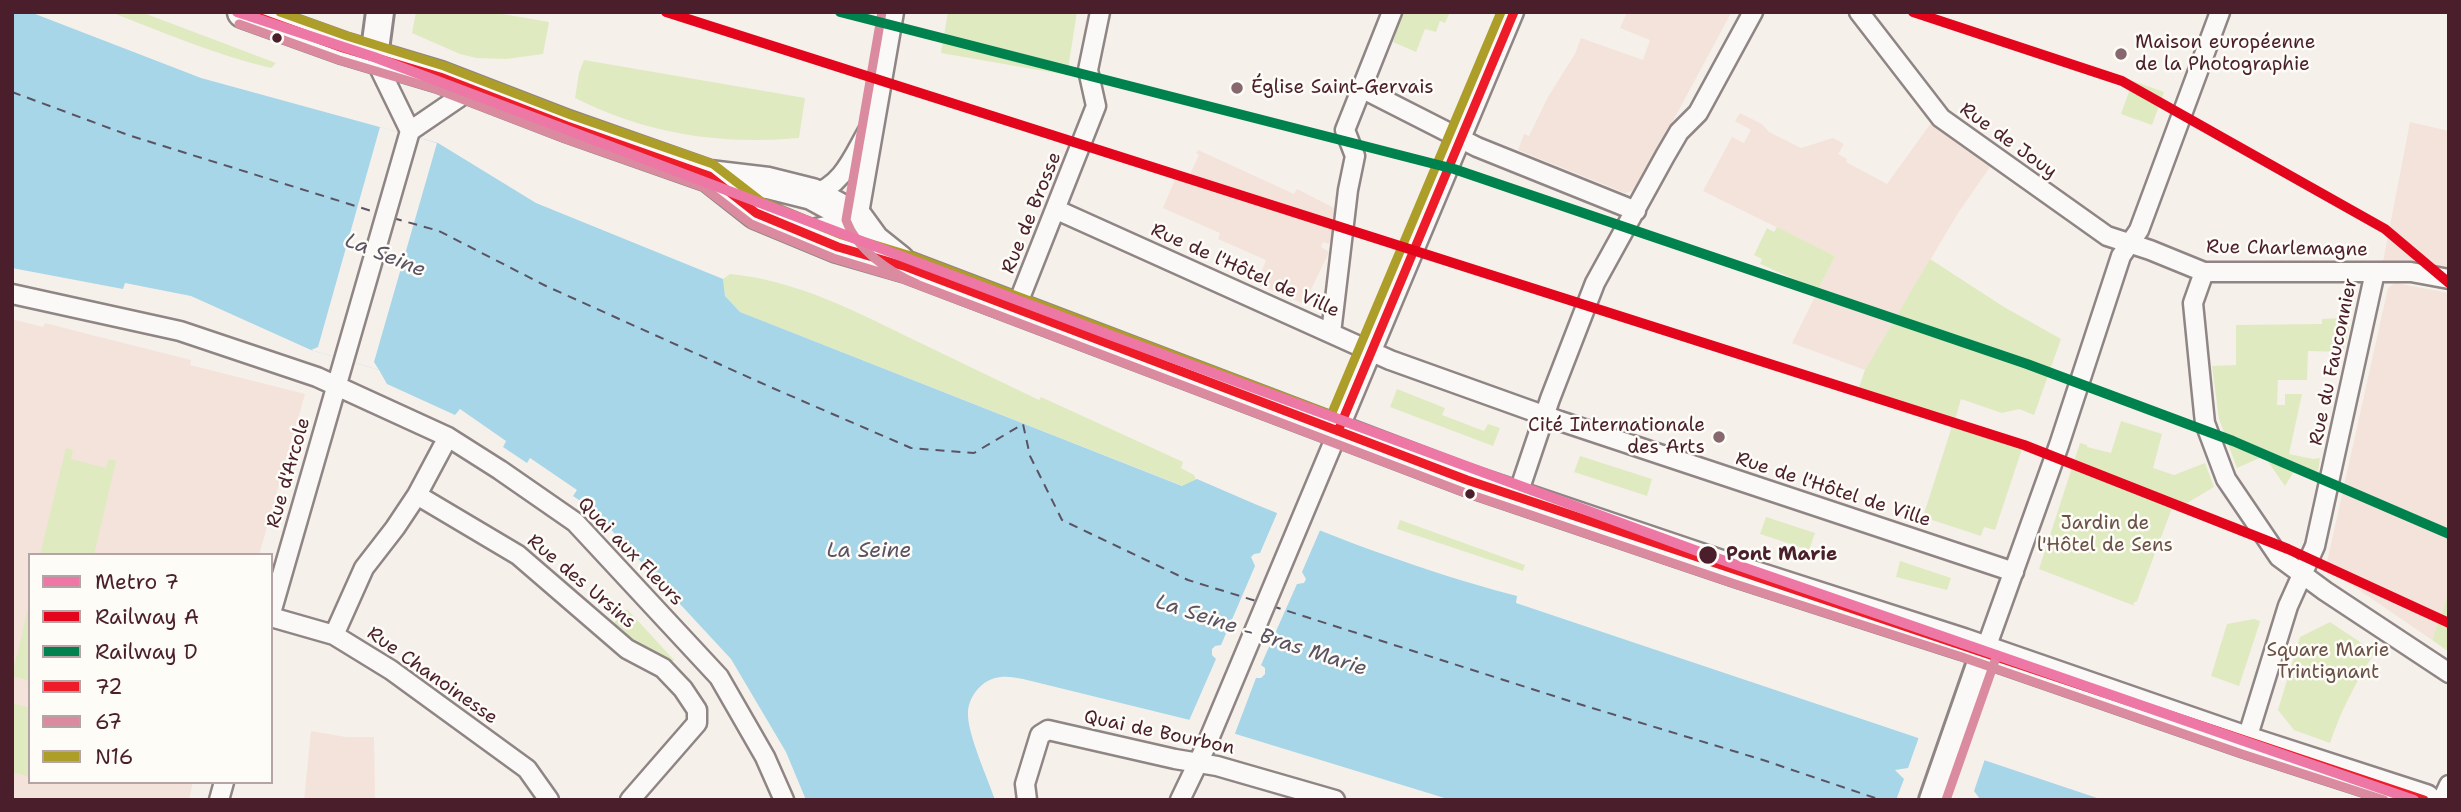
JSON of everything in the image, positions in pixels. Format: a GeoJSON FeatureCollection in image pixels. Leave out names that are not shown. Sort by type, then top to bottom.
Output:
{"type":"FeatureCollection","features":[{"type":"Feature","properties":{"kind":"main road"},"geometry":{"type":"LineString","coordinates":[[243,12],[440,77],[709,176],[768,183],[812,194],[858,219],[874,241],[906,267]]}},
{"type":"Feature","properties":{"kind":"main road"},"geometry":{"type":"LineString","coordinates":[[709,176],[750,210],[838,247],[906,267],[1517,497],[2424,800]]}},
{"type":"Feature","properties":{"kind":"street"},"geometry":{"type":"LineString","coordinates":[[380,12],[374,57],[410,131],[470,90]]}},
{"type":"Feature","properties":{"kind":"street"},"geometry":{"type":"LineString","coordinates":[[800,231],[858,219],[894,12]]}},
{"type":"Feature","properties":{"kind":"street","name":"Rue de Brosse"},"geometry":{"type":"LineString","coordinates":[[1016,308],[1096,106],[1088,70],[1100,12]]}},
{"type":"Feature","properties":{"kind":"street"},"geometry":{"type":"LineString","coordinates":[[1331,333],[1348,190],[1355,156],[1345,130],[1392,12]]}},
{"type":"Feature","properties":{"kind":"street"},"geometry":{"type":"LineString","coordinates":[[1180,800],[1206,746],[1514,12]]}},
{"type":"Feature","properties":{"kind":"street"},"geometry":{"type":"LineString","coordinates":[[1517,497],[1544,416],[1595,283],[1679,132],[1698,113],[1753,12]]}},
{"type":"Feature","properties":{"kind":"street","name":"Rue de Jouy"},"geometry":{"type":"LineString","coordinates":[[1859,12],[1941,118],[2107,236],[2129,244]]}},
{"type":"Feature","properties":{"kind":"street"},"geometry":{"type":"LineString","coordinates":[[1933,800],[2121,256],[2139,230],[2220,12]]}},
{"type":"Feature","properties":{"kind":"street"},"geometry":{"type":"LineString","coordinates":[[1361,88],[1477,147],[1636,211]]}},
{"type":"Feature","properties":{"kind":"street"},"geometry":{"type":"LineString","coordinates":[[812,194],[824,191],[836,181],[877,115]]}},
{"type":"Feature","properties":{"kind":"street","name":"Rue d'Arcole"},"geometry":{"type":"LineString","coordinates":[[273,608],[410,131]]}},
{"type":"Feature","properties":{"kind":"street","name":"Rue de l'Hôtel de Ville"},"geometry":{"type":"LineString","coordinates":[[1057,210],[1370,353],[1544,416],[2014,572]]}},
{"type":"Feature","properties":{"kind":"street","name":"Rue Charlemagne"},"geometry":{"type":"LineString","coordinates":[[2129,244],[2204,272],[2411,272],[2449,279]]}},
{"type":"Feature","properties":{"kind":"street"},"geometry":{"type":"LineString","coordinates":[[2204,272],[2193,303],[2205,423],[2225,479],[2279,557],[2325,591],[2449,673]]}},
{"type":"Feature","properties":{"kind":"street","name":"Rue du Fauconnier"},"geometry":{"type":"LineString","coordinates":[[2246,742],[2288,606],[2315,546],[2375,272]]}},
{"type":"Feature","properties":{"kind":"street","name":"Quai aux Fleurs"},"geometry":{"type":"LineString","coordinates":[[12,294],[180,331],[338,386],[448,437],[560,510],[591,537],[719,677],[770,765],[784,800]]}},
{"type":"Feature","properties":{"kind":"street"},"geometry":{"type":"LineString","coordinates":[[334,635],[364,568],[417,495],[448,437]]}},
{"type":"Feature","properties":{"kind":"street","name":"Rue des Ursins"},"geometry":{"type":"LineString","coordinates":[[417,495],[518,555],[627,649],[663,668],[683,688],[696,710],[698,720],[630,800]]}},
{"type":"Feature","properties":{"kind":"street","name":"Rue Chanoinesse"},"geometry":{"type":"LineString","coordinates":[[273,616],[334,635],[391,670],[527,769],[549,800]]}},
{"type":"Feature","properties":{"kind":"street","name":"Quai de Bourbon"},"geometry":{"type":"LineString","coordinates":[[1027,800],[1025,784],[1040,735],[1045,731],[1217,766],[1335,800]]}},
{"type":"Feature","properties":{"kind":"street"},"geometry":{"type":"LineString","coordinates":[[2442,800],[2449,785]]}},
{"type":"Feature","properties":{"kind":"shaded area"},"geometry":{"type":"Polygon","coordinates":[[[1627,12],[1731,13],[1638,186],[1625,193],[1518,150],[1524,134],[1529,136],[1548,97],[1575,54],[1581,38],[1643,60],[1650,40],[1620,28],[1627,12]]]}},
{"type":"Feature","properties":{"kind":"shaded area"},"geometry":{"type":"Polygon","coordinates":[[[1740,113],[1801,148],[1833,138],[1844,144],[1838,154],[1847,159],[1846,162],[1887,184],[1931,123],[1990,167],[1958,213],[1865,370],[1792,343],[1835,256],[1703,191],[1732,137],[1744,143],[1751,130],[1735,121],[1740,113]]]}},
{"type":"Feature","properties":{"kind":"shaded area"},"geometry":{"type":"Polygon","coordinates":[[[2410,122],[2449,131],[2449,268],[2415,262],[2383,262],[2410,122]]]}},
{"type":"Feature","properties":{"kind":"shaded area"},"geometry":{"type":"Polygon","coordinates":[[[1198,150],[1294,194],[1297,189],[1340,211],[1331,230],[1334,232],[1329,244],[1323,242],[1321,247],[1329,252],[1304,304],[1257,284],[1266,260],[1218,239],[1220,233],[1163,208],[1178,172],[1189,176],[1199,155],[1196,153],[1198,150]]]}},
{"type":"Feature","properties":{"kind":"shaded area"},"geometry":{"type":"Polygon","coordinates":[[[2395,283],[2449,293],[2449,592],[2432,640],[2330,570],[2327,562],[2388,288],[2395,283]]]}},
{"type":"Feature","properties":{"kind":"shaded area"},"geometry":{"type":"Polygon","coordinates":[[[12,319],[43,327],[45,323],[191,360],[190,365],[305,394],[260,553],[28,553],[28,784],[193,784],[189,800],[12,800],[12,319]]]}},
{"type":"Feature","properties":{"kind":"shaded area"},"geometry":{"type":"Polygon","coordinates":[[[311,731],[346,737],[374,737],[375,800],[304,800],[311,731]]]}},
{"type":"Feature","properties":{"kind":"green space"},"geometry":{"type":"Polygon","coordinates":[[[111,12],[141,12],[276,63],[271,68],[230,57],[111,12]]]}},
{"type":"Feature","properties":{"kind":"green space"},"geometry":{"type":"Polygon","coordinates":[[[416,12],[491,12],[549,22],[543,54],[506,59],[476,58],[460,54],[412,33],[416,12]]]}},
{"type":"Feature","properties":{"kind":"green space"},"geometry":{"type":"Polygon","coordinates":[[[948,12],[1077,12],[1067,75],[941,53],[948,12]]]}},
{"type":"Feature","properties":{"kind":"green space"},"geometry":{"type":"Polygon","coordinates":[[[1403,12],[1450,12],[1445,23],[1440,21],[1436,32],[1425,29],[1416,52],[1393,42],[1403,12]]]}},
{"type":"Feature","properties":{"kind":"green space"},"geometry":{"type":"Polygon","coordinates":[[[584,60],[805,98],[799,138],[712,138],[629,120],[575,98],[584,60]]]}},
{"type":"Feature","properties":{"kind":"green space"},"geometry":{"type":"Polygon","coordinates":[[[2133,81],[2164,92],[2152,125],[2121,114],[2133,81]]]}},
{"type":"Feature","properties":{"kind":"green space"},"geometry":{"type":"Polygon","coordinates":[[[1777,227],[1835,256],[1818,290],[1760,264],[1762,259],[1754,255],[1767,228],[1774,232],[1777,227]]]}},
{"type":"Feature","properties":{"kind":"green space"},"geometry":{"type":"Polygon","coordinates":[[[1930,259],[2004,307],[2061,339],[2034,415],[2019,409],[2002,413],[1961,399],[1954,423],[2023,446],[1995,530],[1984,527],[1981,536],[1923,517],[1953,423],[1858,390],[1865,370],[1930,259]]]}},
{"type":"Feature","properties":{"kind":"green space"},"geometry":{"type":"Polygon","coordinates":[[[730,274],[777,282],[844,306],[1039,400],[1041,397],[1183,462],[1181,468],[1194,475],[1196,480],[1183,486],[740,312],[725,296],[723,279],[730,274]]]}},
{"type":"Feature","properties":{"kind":"green space"},"geometry":{"type":"Polygon","coordinates":[[[2342,318],[2349,328],[2343,352],[2308,351],[2307,380],[2278,380],[2277,405],[2285,405],[2285,394],[2302,394],[2289,454],[2320,458],[2318,472],[2300,470],[2299,474],[2293,473],[2285,486],[2264,456],[2237,468],[2219,419],[2212,366],[2236,365],[2236,325],[2322,324],[2322,319],[2342,318]]]}},
{"type":"Feature","properties":{"kind":"green space"},"geometry":{"type":"Polygon","coordinates":[[[1397,389],[1445,408],[1442,415],[1484,431],[1488,424],[1500,428],[1493,446],[1390,407],[1397,389]]]}},
{"type":"Feature","properties":{"kind":"green space","name":"Jardin de l'Hôtel de Sens"},"geometry":{"type":"Polygon","coordinates":[[[2121,421],[2162,434],[2153,468],[2174,475],[2205,463],[2214,487],[2187,503],[2183,512],[2172,508],[2137,601],[2133,603],[2135,606],[2039,569],[2080,443],[2111,453],[2121,421]]]}},
{"type":"Feature","properties":{"kind":"green space"},"geometry":{"type":"Polygon","coordinates":[[[66,448],[73,450],[71,459],[106,468],[109,459],[116,461],[94,553],[40,553],[66,448]]]}},
{"type":"Feature","properties":{"kind":"green space"},"geometry":{"type":"Polygon","coordinates":[[[1580,456],[1652,479],[1647,496],[1574,472],[1580,456]]]}},
{"type":"Feature","properties":{"kind":"green space"},"geometry":{"type":"Polygon","coordinates":[[[1766,517],[1815,533],[1809,550],[1760,534],[1766,517]]]}},
{"type":"Feature","properties":{"kind":"green space"},"geometry":{"type":"Polygon","coordinates":[[[1400,520],[1525,565],[1523,571],[1397,529],[1400,520]]]}},
{"type":"Feature","properties":{"kind":"green space"},"geometry":{"type":"Polygon","coordinates":[[[1900,561],[1951,578],[1947,590],[1896,577],[1900,561]]]}},
{"type":"Feature","properties":{"kind":"green space"},"geometry":{"type":"Polygon","coordinates":[[[2449,592],[2449,652],[2432,640],[2449,592]]]}},
{"type":"Feature","properties":{"kind":"green space"},"geometry":{"type":"Polygon","coordinates":[[[28,608],[28,680],[12,676],[28,608]]]}},
{"type":"Feature","properties":{"kind":"green space"},"geometry":{"type":"Polygon","coordinates":[[[627,609],[674,660],[669,664],[638,649],[611,626],[627,609]]]}},
{"type":"Feature","properties":{"kind":"green space"},"geometry":{"type":"Polygon","coordinates":[[[2254,619],[2260,621],[2239,686],[2211,676],[2227,624],[2254,619]]]}},
{"type":"Feature","properties":{"kind":"green space","name":"Square Marie Trintignant"},"geometry":{"type":"Polygon","coordinates":[[[2330,622],[2375,652],[2350,696],[2330,743],[2294,730],[2278,710],[2300,637],[2330,622]]]}},
{"type":"Feature","properties":{"kind":"green space"},"geometry":{"type":"Polygon","coordinates":[[[12,703],[28,707],[28,776],[12,772],[12,703]]]}},
{"type":"Feature","properties":{"kind":"water","name":"La Seine"},"geometry":{"type":"Polygon","coordinates":[[[12,12],[30,12],[201,78],[438,143],[536,203],[723,279],[725,296],[740,312],[1182,486],[1197,479],[1355,544],[1435,572],[1517,596],[1516,603],[2103,800],[1451,800],[1190,720],[1006,677],[994,678],[982,685],[973,696],[968,709],[971,734],[995,800],[806,800],[786,752],[731,659],[591,508],[573,496],[577,490],[530,458],[527,463],[503,447],[506,441],[460,409],[455,415],[387,384],[379,370],[311,350],[191,296],[125,283],[123,289],[12,268],[12,12]]]}},
{"type":"Feature","properties":{"kind":"pier"},"geometry":{"type":"Polygon","coordinates":[[[380,127],[437,143],[374,362],[379,370],[311,350],[318,347],[380,127]]]}},
{"type":"Feature","properties":{"kind":"pier"},"geometry":{"type":"Polygon","coordinates":[[[1278,511],[1321,528],[1302,572],[1306,579],[1304,583],[1297,584],[1261,665],[1265,668],[1265,674],[1256,678],[1234,736],[1188,723],[1216,659],[1212,655],[1212,649],[1221,645],[1255,566],[1251,557],[1260,553],[1278,511]]]}},
{"type":"Feature","properties":{"kind":"pier"},"geometry":{"type":"Polygon","coordinates":[[[1920,734],[1986,756],[1974,791],[1980,799],[1896,800],[1904,779],[1895,770],[1908,768],[1920,734]]]}},
{"type":"Feature","properties":{"kind":"ferry route"},"geometry":{"type":"LineString","coordinates":[[12,92],[128,135],[378,213]]}},
{"type":"Feature","properties":{"kind":"ferry route"},"geometry":{"type":"LineString","coordinates":[[393,218],[439,231],[546,286],[911,448],[974,453],[1023,424],[1030,456],[1062,520],[1188,580],[1256,601]]}},
{"type":"Feature","properties":{"kind":"ferry route"},"geometry":{"type":"LineString","coordinates":[[1272,606],[1763,760],[1881,800]]}},
{"type":"Feature","properties":{"kind":"metro line","name":"7"},"geometry":{"type":"LineString","coordinates":[[237,12],[374,57],[1110,335],[1708,555],[2414,800]]}},
{"type":"Feature","properties":{"kind":"rail line","name":"A"},"geometry":{"type":"LineString","coordinates":[[666,12],[2024,445],[2288,549],[2449,623]]}},
{"type":"Feature","properties":{"kind":"rail line","name":"D"},"geometry":{"type":"LineString","coordinates":[[840,12],[1454,169],[2027,364],[2233,441],[2449,534]]}},
{"type":"Feature","properties":{"kind":"rail line","name":"A"},"geometry":{"type":"LineString","coordinates":[[1913,12],[2122,81],[2385,229],[2449,283]]}},
{"type":"Feature","properties":{"kind":"transit line","name":"72"},"geometry":{"type":"LineString","coordinates":[[244,12],[343,48],[440,77],[567,126],[709,176],[756,213],[838,247],[907,267],[1467,480],[2424,800]]}},
{"type":"Feature","properties":{"kind":"transit line","name":"N16"},"geometry":{"type":"LineString","coordinates":[[280,12],[444,66],[571,115],[713,164],[762,202],[842,235],[911,256],[1331,415],[1501,12]]}},
{"type":"Feature","properties":{"kind":"transit line","name":"67"},"geometry":{"type":"LineString","coordinates":[[882,12],[846,220],[858,241],[875,259],[917,284]]}},
{"type":"Feature","properties":{"kind":"transit line","name":"72"},"geometry":{"type":"LineString","coordinates":[[1338,431],[1514,12]]}},
{"type":"Feature","properties":{"kind":"transit line","name":"67"},"geometry":{"type":"LineString","coordinates":[[239,24],[339,60],[436,89],[563,138],[703,187],[751,224],[833,258],[903,279],[1463,492],[2384,800]]}},
{"type":"Feature","properties":{"kind":"transit line","name":"67"},"geometry":{"type":"LineString","coordinates":[[1946,800],[1997,655]]}},
{"type":"Feature","properties":{"kind":"place","name":"Maison européenne de la Photographie"},"geometry":{"type":"Point","coordinates":[2121,54]}},
{"type":"Feature","properties":{"kind":"place","name":"Église Saint-Gervais"},"geometry":{"type":"Point","coordinates":[1237,88]}},
{"type":"Feature","properties":{"kind":"place","name":"Cité Internationale des Arts"},"geometry":{"type":"Point","coordinates":[1719,437]}},
{"type":"Feature","properties":{"kind":"place","name":"Pont Marie"},"geometry":{"type":"Point","coordinates":[1708,555]}},
{"type":"Feature","properties":{"kind":"water label","name":"La Seine - Bras Marie"},"geometry":{"type":"Point","coordinates":[1261,636]}}]}
